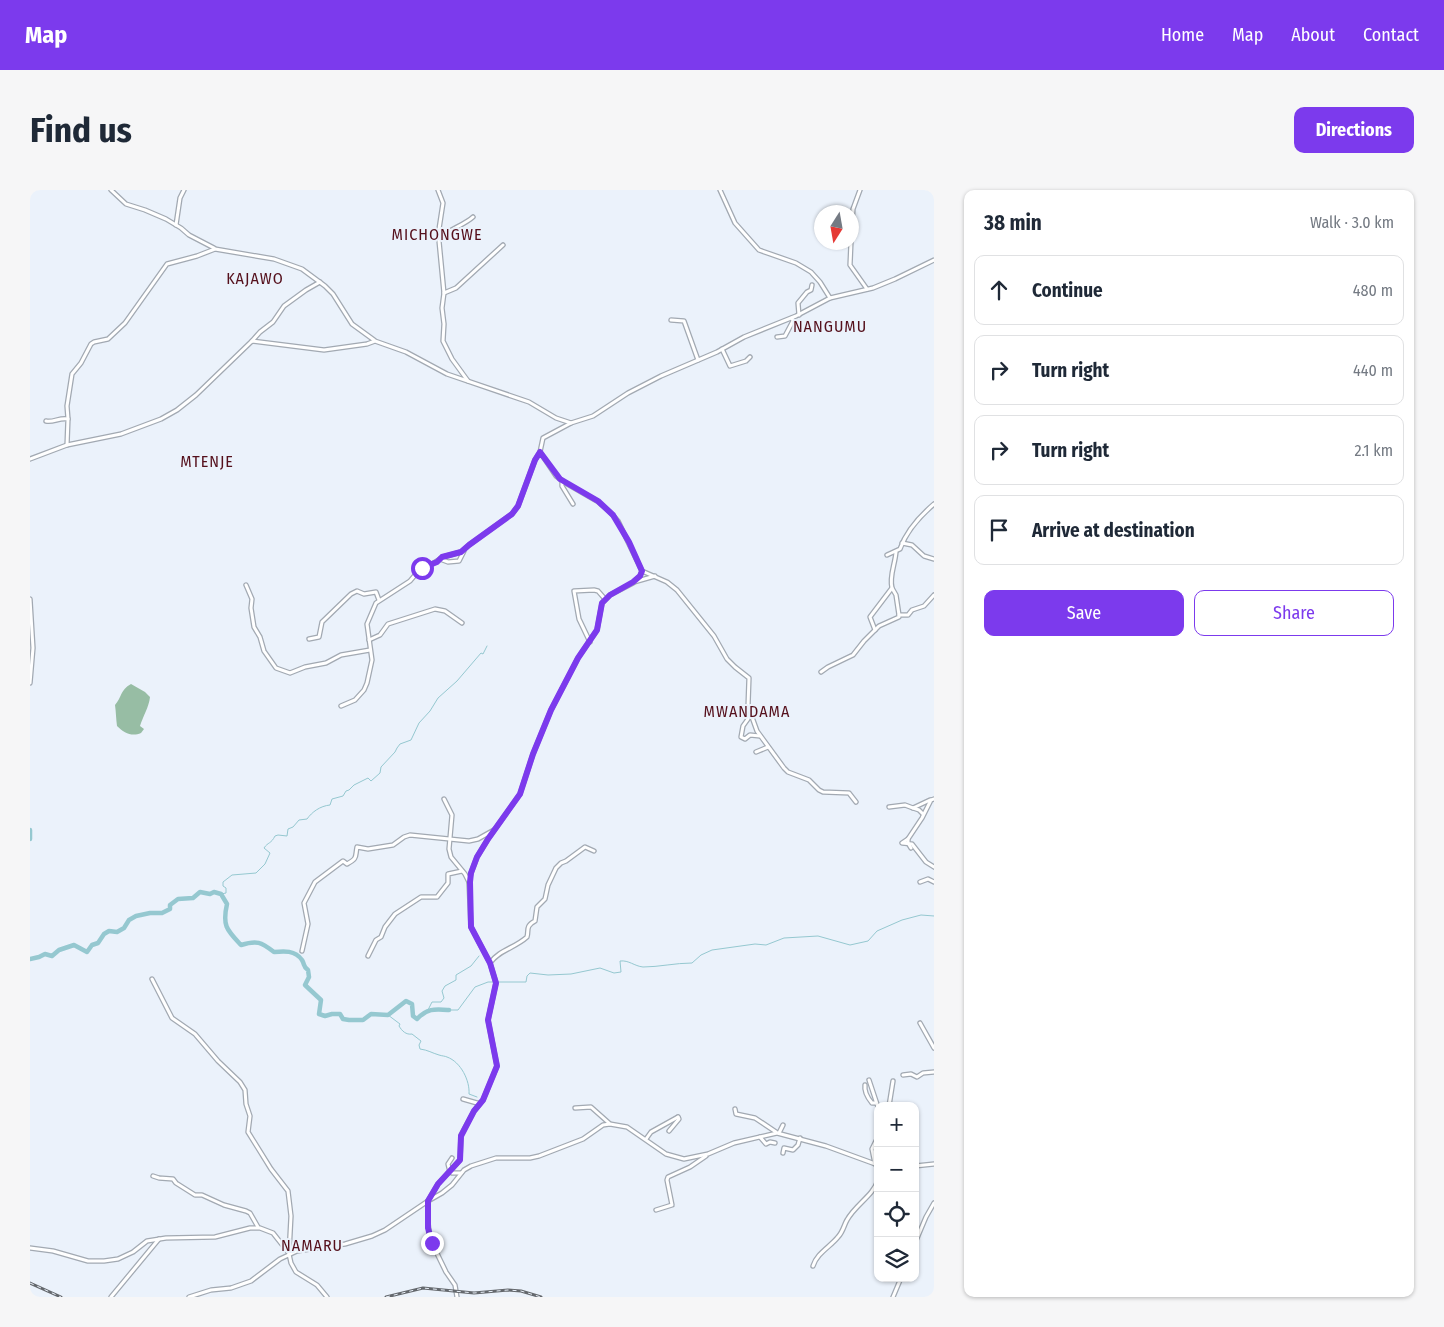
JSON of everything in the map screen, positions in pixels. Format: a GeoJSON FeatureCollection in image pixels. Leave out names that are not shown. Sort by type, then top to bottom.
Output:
{"type":"FeatureCollection","features":[{"type":"Feature","properties":{"kind":"street"},"geometry":{"type":"LineString","coordinates":[[111,190],[126,204],[145,210],[176,225],[189,235],[214,248],[274,259],[302,269],[321,282],[333,294],[352,324],[374,340],[395,347],[434,368],[522,399],[547,411],[556,418],[571,423]]}},
{"type":"Feature","properties":{"kind":"street"},"geometry":{"type":"LineString","coordinates":[[176,225],[180,198],[184,190]]}},
{"type":"Feature","properties":{"kind":"street"},"geometry":{"type":"LineString","coordinates":[[438,190],[443,203],[439,229],[442,236]]}},
{"type":"Feature","properties":{"kind":"street"},"geometry":{"type":"LineString","coordinates":[[720,190],[735,223],[759,250],[800,265],[811,272],[830,298]]}},
{"type":"Feature","properties":{"kind":"street"},"geometry":{"type":"LineString","coordinates":[[854,205],[860,190]]}},
{"type":"Feature","properties":{"kind":"street"},"geometry":{"type":"LineString","coordinates":[[469,381],[452,359],[443,341],[444,324],[442,308],[444,293],[439,242],[442,236],[463,225],[473,217]]}},
{"type":"Feature","properties":{"kind":"street"},"geometry":{"type":"LineString","coordinates":[[444,293],[456,288],[503,245]]}},
{"type":"Feature","properties":{"kind":"street"},"geometry":{"type":"LineString","coordinates":[[67,445],[68,406],[72,374],[81,363],[91,344],[109,338],[125,323],[167,264],[197,256],[214,248]]}},
{"type":"Feature","properties":{"kind":"street"},"geometry":{"type":"LineString","coordinates":[[851,250],[850,265],[867,289]]}},
{"type":"Feature","properties":{"kind":"street"},"geometry":{"type":"LineString","coordinates":[[440,559],[448,562],[459,561],[464,550],[469,545],[512,514],[518,506],[535,460],[540,452],[543,438],[571,423],[594,416],[645,383],[722,349],[744,337],[799,315],[830,298],[867,289],[895,279],[934,260]]}},
{"type":"Feature","properties":{"kind":"street"},"geometry":{"type":"LineString","coordinates":[[30,459],[67,445],[121,434],[152,424],[171,414],[196,395],[260,332],[273,322],[284,306],[321,282]]}},
{"type":"Feature","properties":{"kind":"street"},"geometry":{"type":"LineString","coordinates":[[799,315],[798,303],[812,285]]}},
{"type":"Feature","properties":{"kind":"street"},"geometry":{"type":"LineString","coordinates":[[777,337],[785,336],[793,321],[792,318]]}},
{"type":"Feature","properties":{"kind":"street"},"geometry":{"type":"LineString","coordinates":[[671,320],[684,321],[698,360]]}},
{"type":"Feature","properties":{"kind":"street"},"geometry":{"type":"LineString","coordinates":[[252,341],[324,350],[368,344],[374,340]]}},
{"type":"Feature","properties":{"kind":"street"},"geometry":{"type":"LineString","coordinates":[[722,349],[730,366],[746,361],[750,357]]}},
{"type":"Feature","properties":{"kind":"street"},"geometry":{"type":"LineString","coordinates":[[46,421],[68,419]]}},
{"type":"Feature","properties":{"kind":"street"},"geometry":{"type":"LineString","coordinates":[[540,452],[556,476],[598,501],[609,511],[618,521],[642,571],[668,582],[677,590],[714,636],[728,659],[749,678],[748,706],[746,708],[748,719],[743,726],[740,737],[745,739],[750,735],[760,736]]}},
{"type":"Feature","properties":{"kind":"street"},"geometry":{"type":"LineString","coordinates":[[562,481],[562,486],[574,504]]}},
{"type":"Feature","properties":{"kind":"street"},"geometry":{"type":"LineString","coordinates":[[888,555],[900,549],[910,529],[934,504]]}},
{"type":"Feature","properties":{"kind":"street"},"geometry":{"type":"LineString","coordinates":[[902,543],[912,545],[920,553],[934,559]]}},
{"type":"Feature","properties":{"kind":"street"},"geometry":{"type":"LineString","coordinates":[[341,706],[355,700],[364,690],[372,668],[367,624],[379,600],[410,581],[420,568],[464,550]]}},
{"type":"Feature","properties":{"kind":"street"},"geometry":{"type":"LineString","coordinates":[[821,672],[853,655],[881,624],[899,617],[896,596],[892,588],[890,576],[895,565],[896,552]]}},
{"type":"Feature","properties":{"kind":"street"},"geometry":{"type":"LineString","coordinates":[[457,1297],[456,1285],[446,1272],[430,1239],[428,1201],[438,1184],[460,1160],[461,1136],[474,1111],[483,1100],[497,1066],[488,1020],[495,982],[490,963],[471,927],[471,873],[477,857],[520,794],[533,754],[551,710],[578,658],[597,630],[601,608],[605,599],[633,582],[640,576],[642,571]]}},
{"type":"Feature","properties":{"kind":"street"},"geometry":{"type":"LineString","coordinates":[[633,582],[655,576]]}},
{"type":"Feature","properties":{"kind":"street"},"geometry":{"type":"LineString","coordinates":[[246,585],[247,592],[251,597],[254,627],[260,637],[265,654],[276,668],[290,673],[326,664],[341,656],[370,650]]}},
{"type":"Feature","properties":{"kind":"street"},"geometry":{"type":"LineString","coordinates":[[875,630],[870,617],[892,588]]}},
{"type":"Feature","properties":{"kind":"street"},"geometry":{"type":"LineString","coordinates":[[590,642],[579,619],[574,591],[594,590],[605,599]]}},
{"type":"Feature","properties":{"kind":"street"},"geometry":{"type":"LineString","coordinates":[[310,639],[318,636],[322,622],[350,594],[357,591],[364,594],[376,592],[379,600]]}},
{"type":"Feature","properties":{"kind":"street"},"geometry":{"type":"LineString","coordinates":[[899,614],[908,615],[912,610],[924,606],[934,595]]}},
{"type":"Feature","properties":{"kind":"street"},"geometry":{"type":"LineString","coordinates":[[30,599],[33,648],[30,683]]}},
{"type":"Feature","properties":{"kind":"street"},"geometry":{"type":"LineString","coordinates":[[369,640],[380,635],[388,624],[435,609],[445,611],[462,623]]}},
{"type":"Feature","properties":{"kind":"street"},"geometry":{"type":"LineString","coordinates":[[748,706],[760,736],[788,772],[803,777],[823,792],[849,793],[856,802]]}},
{"type":"Feature","properties":{"kind":"street"},"geometry":{"type":"LineString","coordinates":[[756,752],[768,747]]}},
{"type":"Feature","properties":{"kind":"street"},"geometry":{"type":"LineString","coordinates":[[444,799],[452,815],[450,857],[470,882]]}},
{"type":"Feature","properties":{"kind":"street"},"geometry":{"type":"LineString","coordinates":[[913,808],[932,799]]}},
{"type":"Feature","properties":{"kind":"street"},"geometry":{"type":"LineString","coordinates":[[908,841],[932,799]]}},
{"type":"Feature","properties":{"kind":"street"},"geometry":{"type":"LineString","coordinates":[[889,807],[905,805],[919,810],[923,814]]}},
{"type":"Feature","properties":{"kind":"street"},"geometry":{"type":"LineString","coordinates":[[302,951],[308,924],[304,903],[316,882],[343,861],[347,864],[356,858],[357,847],[360,846],[368,849],[393,845],[410,834],[472,841],[494,830]]}},
{"type":"Feature","properties":{"kind":"street"},"geometry":{"type":"LineString","coordinates":[[908,841],[911,848]]}},
{"type":"Feature","properties":{"kind":"street"},"geometry":{"type":"LineString","coordinates":[[908,841],[914,845],[926,862],[934,867]]}},
{"type":"Feature","properties":{"kind":"street"},"geometry":{"type":"LineString","coordinates":[[490,963],[495,955],[527,938],[527,930],[535,921],[537,907],[545,899],[551,877],[561,863],[585,847],[594,851]]}},
{"type":"Feature","properties":{"kind":"street"},"geometry":{"type":"LineString","coordinates":[[368,956],[376,940],[381,936],[395,914],[421,897],[437,897],[448,883],[448,874],[462,871]]}},
{"type":"Feature","properties":{"kind":"street"},"geometry":{"type":"LineString","coordinates":[[920,882],[928,879],[934,882]]}},
{"type":"Feature","properties":{"kind":"street"},"geometry":{"type":"LineString","coordinates":[[152,979],[172,1018],[195,1034],[218,1061],[240,1082],[245,1090],[246,1104],[250,1116],[248,1132],[271,1169],[288,1191],[291,1216],[289,1253],[291,1263],[296,1272],[317,1285],[327,1297]]}},
{"type":"Feature","properties":{"kind":"street"},"geometry":{"type":"LineString","coordinates":[[920,1022],[934,1048]]}},
{"type":"Feature","properties":{"kind":"street"},"geometry":{"type":"LineString","coordinates":[[903,1076],[911,1074],[917,1077],[923,1073],[934,1072]]}},
{"type":"Feature","properties":{"kind":"street"},"geometry":{"type":"LineString","coordinates":[[869,1080],[876,1102]]}},
{"type":"Feature","properties":{"kind":"street"},"geometry":{"type":"LineString","coordinates":[[890,1102],[893,1081]]}},
{"type":"Feature","properties":{"kind":"street"},"geometry":{"type":"LineString","coordinates":[[865,1085],[865,1092],[874,1104]]}},
{"type":"Feature","properties":{"kind":"street"},"geometry":{"type":"LineString","coordinates":[[463,1099],[477,1104],[483,1100]]}},
{"type":"Feature","properties":{"kind":"street"},"geometry":{"type":"LineString","coordinates":[[575,1108],[591,1107],[610,1124]]}},
{"type":"Feature","properties":{"kind":"street"},"geometry":{"type":"LineString","coordinates":[[735,1109],[736,1114],[755,1118],[778,1133],[800,1138],[874,1164]]}},
{"type":"Feature","properties":{"kind":"street"},"geometry":{"type":"LineString","coordinates":[[646,1139],[651,1132],[678,1117],[679,1119],[669,1131]]}},
{"type":"Feature","properties":{"kind":"street"},"geometry":{"type":"LineString","coordinates":[[189,1297],[211,1290],[231,1288],[251,1282],[289,1253],[345,1244],[372,1236],[448,1189],[470,1166],[496,1158],[530,1158],[539,1156],[583,1139],[603,1125],[627,1126],[666,1154],[684,1160],[708,1154],[734,1142],[778,1133],[783,1125]]}},
{"type":"Feature","properties":{"kind":"street"},"geometry":{"type":"LineString","coordinates":[[760,1137],[766,1144],[770,1142],[775,1144]]}},
{"type":"Feature","properties":{"kind":"street"},"geometry":{"type":"LineString","coordinates":[[782,1152],[784,1148],[792,1150],[798,1145],[800,1138]]}},
{"type":"Feature","properties":{"kind":"street"},"geometry":{"type":"LineString","coordinates":[[874,1145],[872,1149],[874,1157]]}},
{"type":"Feature","properties":{"kind":"street"},"geometry":{"type":"LineString","coordinates":[[656,1210],[672,1205],[668,1176],[695,1164],[708,1154]]}},
{"type":"Feature","properties":{"kind":"street"},"geometry":{"type":"LineString","coordinates":[[450,1172],[448,1164],[452,1158]]}},
{"type":"Feature","properties":{"kind":"street"},"geometry":{"type":"LineString","coordinates":[[919,1166],[934,1164]]}},
{"type":"Feature","properties":{"kind":"street"},"geometry":{"type":"LineString","coordinates":[[450,1172],[461,1174]]}},
{"type":"Feature","properties":{"kind":"street"},"geometry":{"type":"LineString","coordinates":[[153,1176],[173,1180],[195,1196],[207,1196],[210,1200],[246,1211],[250,1213],[259,1228]]}},
{"type":"Feature","properties":{"kind":"street"},"geometry":{"type":"LineString","coordinates":[[813,1266],[817,1257],[838,1238],[847,1220],[860,1203],[874,1191]]}},
{"type":"Feature","properties":{"kind":"street"},"geometry":{"type":"LineString","coordinates":[[917,1237],[926,1216],[934,1203]]}},
{"type":"Feature","properties":{"kind":"street"},"geometry":{"type":"LineString","coordinates":[[30,1248],[53,1251],[88,1261],[100,1262],[118,1259],[133,1252],[145,1241],[215,1238],[259,1228],[273,1233],[289,1253]]}},
{"type":"Feature","properties":{"kind":"street"},"geometry":{"type":"LineString","coordinates":[[111,1297],[160,1239]]}},
{"type":"Feature","properties":{"kind":"street"},"geometry":{"type":"LineString","coordinates":[[893,1297],[899,1282]]}},
{"type":"Feature","properties":{"kind":"green space"},"geometry":{"type":"Polygon","coordinates":[[[131,684],[150,697],[140,726],[144,729],[141,733],[134,735],[125,732],[117,726],[115,705],[123,691],[131,684]]]}},
{"type":"Feature","properties":{"kind":"waterway"},"geometry":{"type":"LineString","coordinates":[[221,894],[226,893],[223,882],[232,875],[256,873],[265,864],[270,853],[264,848],[275,836],[287,836],[288,829],[293,827],[299,820],[307,819],[317,810],[330,805],[332,799],[343,796],[354,785],[368,778],[371,781],[380,773],[381,767],[400,744],[411,740],[419,723],[438,698],[457,681],[481,653],[483,654],[487,646]]}},
{"type":"Feature","properties":{"kind":"waterway"},"geometry":{"type":"LineString","coordinates":[[30,830],[30,839]]}},
{"type":"Feature","properties":{"kind":"waterway"},"geometry":{"type":"LineString","coordinates":[[30,959],[45,954],[52,956],[59,950],[74,945],[87,952],[92,945],[98,943],[104,934],[109,931],[117,932],[136,916],[162,913],[170,909],[170,905],[178,899],[193,898],[200,892],[210,894],[214,892],[221,894],[227,904],[225,918],[227,927],[241,945],[259,943],[274,952],[285,951],[296,954],[302,960],[308,970],[309,977],[305,985],[321,1000],[319,1014],[325,1016],[340,1014],[343,1019],[363,1020],[371,1014],[388,1015],[406,1001],[412,1004],[413,1016],[417,1019],[424,1013],[432,1010],[449,1010]]}},
{"type":"Feature","properties":{"kind":"waterway"},"geometry":{"type":"LineString","coordinates":[[449,1010],[458,1010],[475,987],[488,982],[526,982],[527,976],[530,973],[548,975],[571,974],[600,968],[614,973],[621,972],[620,961],[626,961],[643,967],[692,963],[701,955],[712,950],[755,944],[766,945],[784,938],[818,936],[850,945],[868,941],[877,931],[902,920],[921,915],[934,916]]}},
{"type":"Feature","properties":{"kind":"waterway"},"geometry":{"type":"LineString","coordinates":[[428,1010],[432,1002],[441,1002],[444,998],[442,991],[445,986],[456,980],[456,975],[471,966],[479,956]]}},
{"type":"Feature","properties":{"kind":"waterway"},"geometry":{"type":"LineString","coordinates":[[388,1015],[400,1024],[399,1026],[404,1032],[412,1034],[421,1041],[420,1049],[452,1059],[464,1072],[469,1094],[477,1097]]}},
{"type":"Feature","properties":{"kind":"railway"},"geometry":{"type":"LineString","coordinates":[[30,1283],[61,1297]]}},
{"type":"Feature","properties":{"kind":"railway"},"geometry":{"type":"LineString","coordinates":[[386,1297],[423,1288],[474,1293],[508,1290],[521,1291],[541,1297]]}},
{"type":"Feature","properties":{"kind":"district","name":"MICHONGWE"},"geometry":{"type":"Point","coordinates":[437,234]}},
{"type":"Feature","properties":{"kind":"district","name":"KAJAWO"},"geometry":{"type":"Point","coordinates":[255,278]}},
{"type":"Feature","properties":{"kind":"district","name":"NANGUMU"},"geometry":{"type":"Point","coordinates":[830,326]}},
{"type":"Feature","properties":{"kind":"district","name":"MTENJE"},"geometry":{"type":"Point","coordinates":[207,461]}},
{"type":"Feature","properties":{"kind":"district","name":"MWANDAMA"},"geometry":{"type":"Point","coordinates":[747,711]}},
{"type":"Feature","properties":{"kind":"district","name":"NAMARU"},"geometry":{"type":"Point","coordinates":[312,1245]}},
{"type":"Feature","properties":{"kind":"route"},"geometry":{"type":"LineString","coordinates":[[422,568],[437,562],[442,557],[461,552],[512,514],[518,506],[535,460],[540,452],[556,476],[598,501],[613,515],[629,542],[642,571],[642,574],[633,582],[610,595],[602,603],[597,630],[578,658],[551,710],[533,754],[520,794],[488,839],[477,857],[471,873],[471,927],[490,963],[496,983],[488,1020],[497,1066],[483,1100],[474,1111],[461,1136],[460,1160],[438,1184],[428,1201],[428,1228],[432,1243]]}}]}
